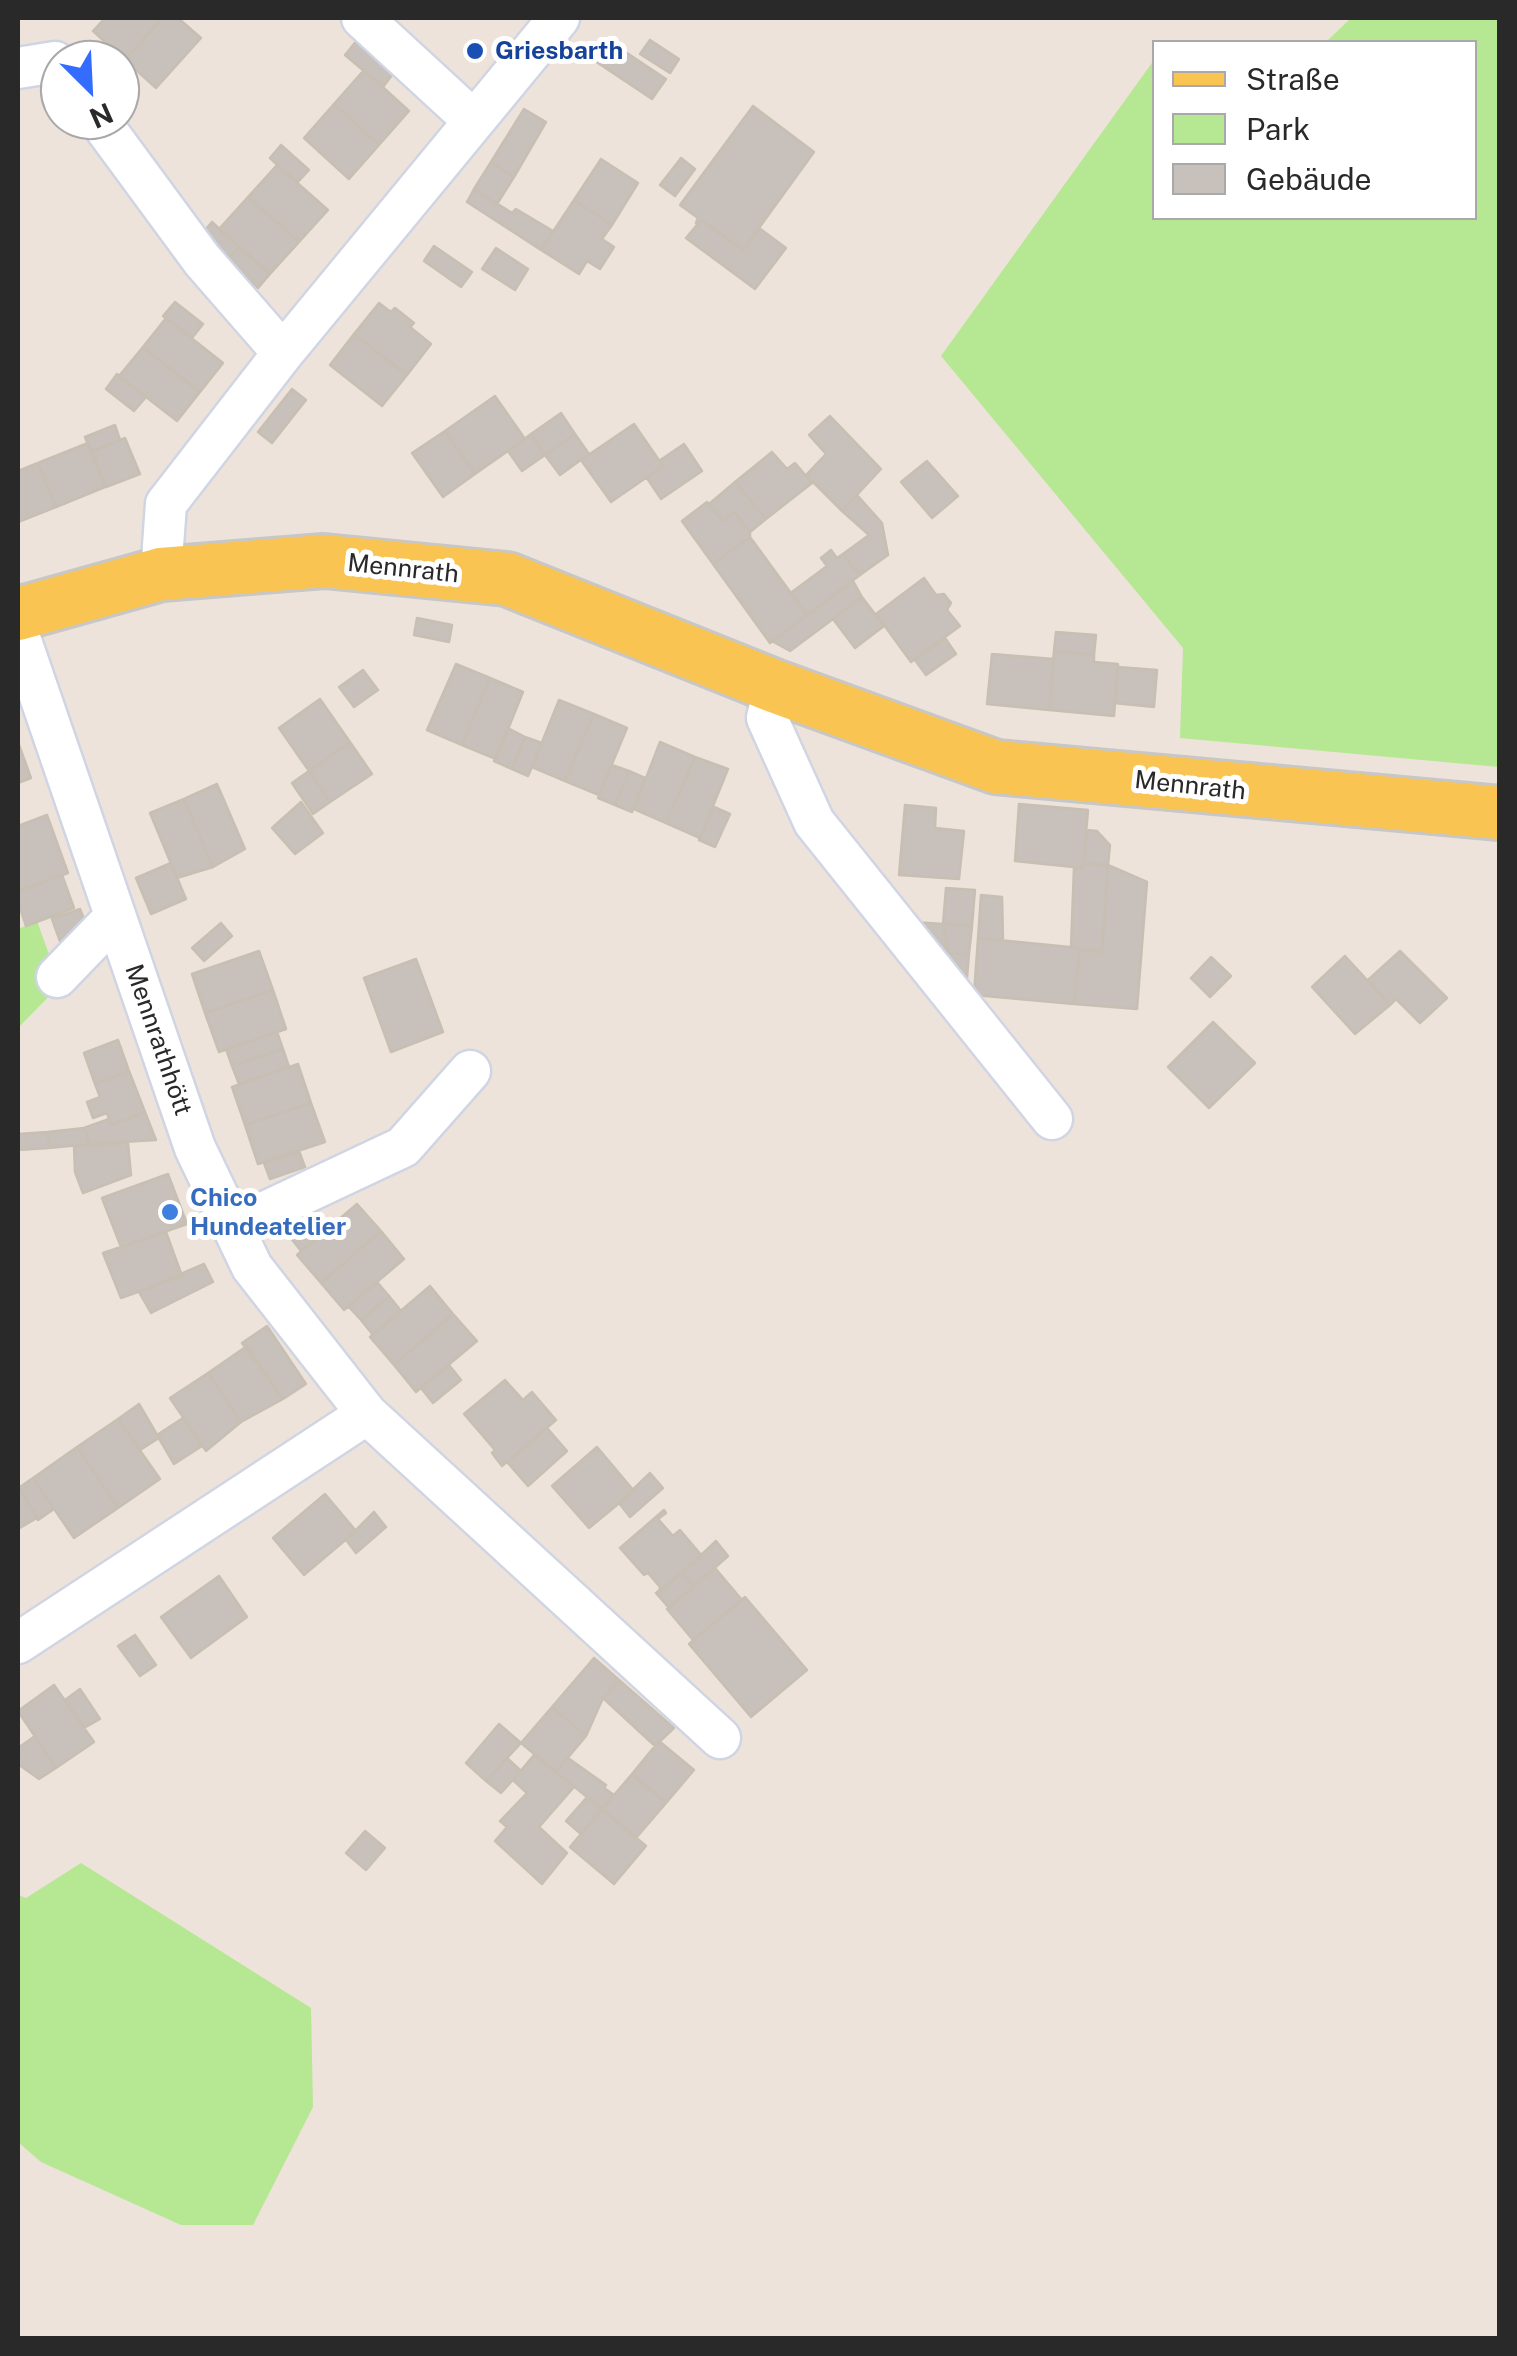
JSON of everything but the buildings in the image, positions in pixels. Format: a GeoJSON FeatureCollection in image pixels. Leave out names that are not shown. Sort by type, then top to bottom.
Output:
{"type":"FeatureCollection","features":[{"type":"Feature","properties":{"kind":"main road","name":"Mennrath"},"geometry":{"type":"LineString","coordinates":[[18,614],[162,574],[324,561],[507,579],[774,686],[996,767],[1500,813]]}},
{"type":"Feature","properties":{"kind":"street"},"geometry":{"type":"LineString","coordinates":[[362,18],[474,120]]}},
{"type":"Feature","properties":{"kind":"street"},"geometry":{"type":"LineString","coordinates":[[162,574],[166,504],[282,354],[559,18]]}},
{"type":"Feature","properties":{"kind":"street"},"geometry":{"type":"LineString","coordinates":[[113,140],[202,260],[282,354]]}},
{"type":"Feature","properties":{"kind":"street","name":"Mennrathhött"},"geometry":{"type":"LineString","coordinates":[[18,632],[196,1148],[252,1267],[367,1414],[720,1738]]}},
{"type":"Feature","properties":{"kind":"street"},"geometry":{"type":"LineString","coordinates":[[774,686],[767,718],[814,822],[1052,1119]]}},
{"type":"Feature","properties":{"kind":"street"},"geometry":{"type":"LineString","coordinates":[[57,977],[115,917]]}},
{"type":"Feature","properties":{"kind":"street"},"geometry":{"type":"LineString","coordinates":[[233,1227],[403,1147],[470,1071]]}},
{"type":"Feature","properties":{"kind":"street"},"geometry":{"type":"LineString","coordinates":[[18,1643],[367,1414]]}},
{"type":"Feature","properties":{"kind":"green space"},"geometry":{"type":"Polygon","coordinates":[[[1351,18],[1499,18],[1499,767],[1180,738],[1183,648],[941,356],[1152,63],[1152,220],[1477,220],[1477,40],[1328,40],[1351,18]]]}},
{"type":"Feature","properties":{"kind":"green space"},"geometry":{"type":"Polygon","coordinates":[[[37,921],[60,985],[18,1028],[18,929],[37,921]]]}},
{"type":"Feature","properties":{"kind":"green space"},"geometry":{"type":"Polygon","coordinates":[[[81,1863],[311,2008],[313,2107],[253,2225],[181,2225],[41,2162],[18,2142],[18,1895],[26,1898],[81,1863]]]}},
{"type":"Feature","properties":{"kind":"place","name":"Griesbarth"},"geometry":{"type":"Point","coordinates":[475,51]}},
{"type":"Feature","properties":{"kind":"place","name":"Chico Hundeatelier"},"geometry":{"type":"Point","coordinates":[170,1212]}}]}
